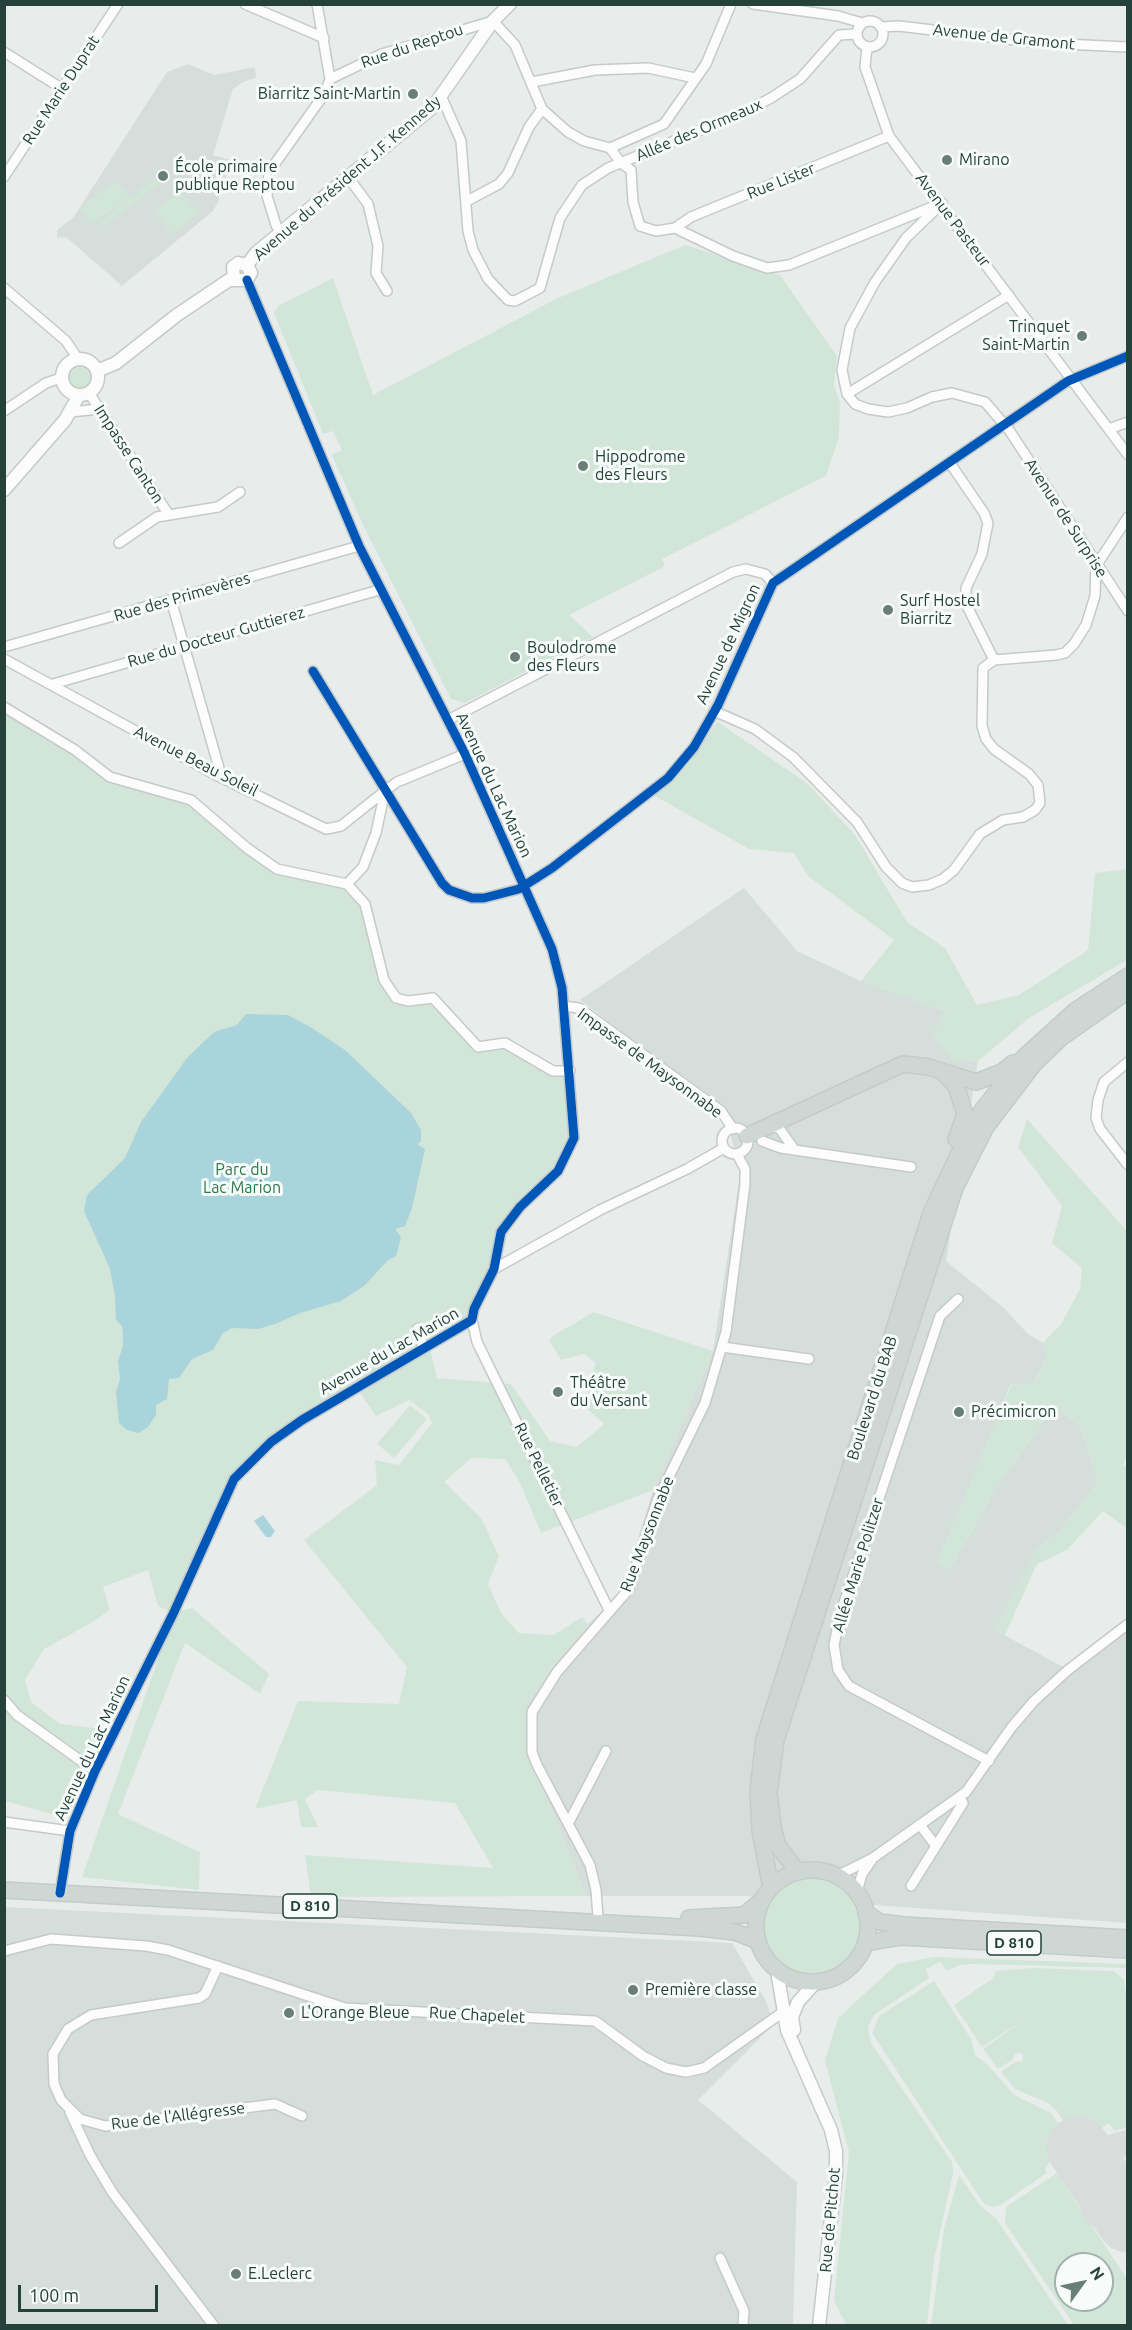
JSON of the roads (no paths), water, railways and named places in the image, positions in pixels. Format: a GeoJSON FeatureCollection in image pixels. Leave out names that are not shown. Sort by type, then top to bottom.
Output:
{"type":"FeatureCollection","features":[{"type":"Feature","properties":{"kind":"main road","name":"Boulevard du BAB"},"geometry":{"type":"LineString","coordinates":[[771,1888],[760,1830],[758,1791],[764,1739],[931,1213],[968,1134],[983,1109],[1024,1058],[1076,1010],[1128,976]]}},
{"type":"Feature","properties":{"kind":"main road","name":"Boulevard du BAB"},"geometry":{"type":"LineString","coordinates":[[798,1872],[778,1846],[772,1827],[769,1792],[776,1740],[955,1188],[986,1127],[1034,1065],[1070,1031],[1128,990]]}},
{"type":"Feature","properties":{"kind":"main road"},"geometry":{"type":"LineString","coordinates":[[748,1144],[779,1123],[903,1064],[929,1067],[976,1082],[1002,1072],[1024,1058]]}},
{"type":"Feature","properties":{"kind":"main road"},"geometry":{"type":"LineString","coordinates":[[931,1213],[946,1160],[960,1132],[965,1114],[956,1086],[943,1073]]}},
{"type":"Feature","properties":{"kind":"main road"},"geometry":{"type":"LineString","coordinates":[[811,1870],[837,1876],[856,1892],[866,1913],[866,1943],[855,1963],[837,1977],[815,1983],[795,1980],[777,1971],[765,1958],[758,1941],[756,1921],[762,1901],[771,1888],[783,1878],[798,1872],[811,1870]]}},
{"type":"Feature","properties":{"kind":"main road","name":"D 810"},"geometry":{"type":"LineString","coordinates":[[4,1890],[559,1918],[735,1932],[758,1941]]}},
{"type":"Feature","properties":{"kind":"main road","name":"D 810"},"geometry":{"type":"LineString","coordinates":[[559,1918],[724,1918],[744,1915],[762,1901]]}},
{"type":"Feature","properties":{"kind":"main road","name":"D 810"},"geometry":{"type":"LineString","coordinates":[[866,1913],[879,1922],[896,1924],[1128,1938]]}},
{"type":"Feature","properties":{"kind":"main road","name":"D 810"},"geometry":{"type":"LineString","coordinates":[[866,1943],[901,1937],[1128,1950]]}},
{"type":"Feature","properties":{"kind":"street","name":"Rue Marie Duprat"},"geometry":{"type":"LineString","coordinates":[[4,177],[118,4]]}},
{"type":"Feature","properties":{"kind":"street"},"geometry":{"type":"LineString","coordinates":[[245,4],[324,38]]}},
{"type":"Feature","properties":{"kind":"street"},"geometry":{"type":"LineString","coordinates":[[281,233],[276,225],[267,196],[269,172],[325,93],[330,80],[317,4]]}},
{"type":"Feature","properties":{"kind":"street","name":"Avenue du Président J.F. Kennedy"},"geometry":{"type":"LineString","coordinates":[[97,371],[116,363],[199,298],[240,279],[233,267],[242,263],[247,265],[256,253],[442,98],[493,21],[510,4]]}},
{"type":"Feature","properties":{"kind":"street"},"geometry":{"type":"LineString","coordinates":[[610,148],[664,124],[689,92],[695,78],[706,64],[731,4]]}},
{"type":"Feature","properties":{"kind":"street"},"geometry":{"type":"LineString","coordinates":[[753,4],[838,16],[862,23],[874,22],[881,27],[883,34],[881,42],[867,47],[860,42],[857,34],[862,23]]}},
{"type":"Feature","properties":{"kind":"street"},"geometry":{"type":"LineString","coordinates":[[838,16],[839,35],[857,34]]}},
{"type":"Feature","properties":{"kind":"street"},"geometry":{"type":"LineString","coordinates":[[442,98],[461,141],[468,231],[479,265],[497,290],[508,300],[515,301],[540,288],[560,218],[569,200],[595,175],[621,163],[610,148],[584,141],[568,132],[542,109],[515,45],[493,21]]}},
{"type":"Feature","properties":{"kind":"street","name":"Rue du Reptou"},"geometry":{"type":"LineString","coordinates":[[330,80],[382,54],[493,21]]}},
{"type":"Feature","properties":{"kind":"street","name":"Avenue de Gramont"},"geometry":{"type":"LineString","coordinates":[[881,27],[899,26],[1041,43],[1128,47]]}},
{"type":"Feature","properties":{"kind":"street","name":"Allée des Ormeaux"},"geometry":{"type":"LineString","coordinates":[[621,163],[771,98],[800,79],[839,35]]}},
{"type":"Feature","properties":{"kind":"street","name":"Avenue Pasteur"},"geometry":{"type":"LineString","coordinates":[[867,47],[865,67],[889,136],[942,203],[1128,455]]}},
{"type":"Feature","properties":{"kind":"street"},"geometry":{"type":"LineString","coordinates":[[4,52],[61,88]]}},
{"type":"Feature","properties":{"kind":"street"},"geometry":{"type":"LineString","coordinates":[[532,82],[595,70],[648,68],[695,78]]}},
{"type":"Feature","properties":{"kind":"street"},"geometry":{"type":"LineString","coordinates":[[467,201],[499,184],[516,158],[529,127],[542,109]]}},
{"type":"Feature","properties":{"kind":"street"},"geometry":{"type":"LineString","coordinates":[[664,124],[671,143]]}},
{"type":"Feature","properties":{"kind":"street","name":"Rue Lister"},"geometry":{"type":"LineString","coordinates":[[675,228],[691,218],[889,136]]}},
{"type":"Feature","properties":{"kind":"street","name":"Allée des Ormeaux"},"geometry":{"type":"LineString","coordinates":[[621,163],[631,170],[633,176],[633,202],[640,226],[656,231],[675,228],[733,256],[767,267],[778,268],[942,203]]}},
{"type":"Feature","properties":{"kind":"street"},"geometry":{"type":"LineString","coordinates":[[348,177],[368,204],[378,246],[376,273],[387,291]]}},
{"type":"Feature","properties":{"kind":"street"},"geometry":{"type":"LineString","coordinates":[[942,203],[906,238],[875,282],[850,328],[842,370],[847,394],[1009,295]]}},
{"type":"Feature","properties":{"kind":"street","name":"Avenue du Lac Marion"},"geometry":{"type":"LineString","coordinates":[[60,1893],[70,1831],[95,1771],[174,1612],[234,1479],[271,1442],[302,1420],[472,1320],[474,1309],[494,1269],[501,1232],[509,1219],[558,1172],[570,1150],[575,1126],[558,970],[525,886],[465,754],[359,546],[240,279]]}},
{"type":"Feature","properties":{"kind":"street"},"geometry":{"type":"LineString","coordinates":[[4,288],[66,341],[78,358],[90,362],[97,371],[97,383],[84,394],[4,490]]}},
{"type":"Feature","properties":{"kind":"street","name":"Avenue de Migron"},"geometry":{"type":"LineString","coordinates":[[525,886],[668,778],[694,747],[714,711],[773,583],[1072,380],[1128,356]]}},
{"type":"Feature","properties":{"kind":"street"},"geometry":{"type":"LineString","coordinates":[[4,411],[46,383],[61,378],[68,363],[78,358]]}},
{"type":"Feature","properties":{"kind":"street"},"geometry":{"type":"LineString","coordinates":[[61,378],[69,392],[84,394]]}},
{"type":"Feature","properties":{"kind":"street","name":"Impasse Canton"},"geometry":{"type":"LineString","coordinates":[[84,394],[99,409],[169,515]]}},
{"type":"Feature","properties":{"kind":"street","name":"Avenue de Surprise"},"geometry":{"type":"LineString","coordinates":[[847,394],[855,404],[888,412],[907,408],[942,394],[971,396],[986,402],[1005,425],[1096,566],[1128,611]]}},
{"type":"Feature","properties":{"kind":"street"},"geometry":{"type":"LineString","coordinates":[[71,412],[99,409]]}},
{"type":"Feature","properties":{"kind":"street"},"geometry":{"type":"LineString","coordinates":[[1109,429],[1128,422]]}},
{"type":"Feature","properties":{"kind":"street"},"geometry":{"type":"LineString","coordinates":[[950,463],[984,513],[988,523],[982,554],[966,588],[966,604],[994,660]]}},
{"type":"Feature","properties":{"kind":"street","name":"Impasse Canton"},"geometry":{"type":"LineString","coordinates":[[119,543],[157,517],[218,507],[240,492]]}},
{"type":"Feature","properties":{"kind":"street"},"geometry":{"type":"LineString","coordinates":[[714,711],[769,738],[812,774],[820,787],[857,822],[886,867],[902,883],[912,887],[929,885],[943,879],[954,870],[980,834],[1003,820],[1023,817],[1035,810],[1040,803],[1038,785],[1029,774],[994,749],[982,726],[983,668],[994,660],[1065,653],[1080,638],[1095,596],[1096,566],[1128,517]]}},
{"type":"Feature","properties":{"kind":"street","name":"Rue des Primevères"},"geometry":{"type":"LineString","coordinates":[[4,647],[359,546]]}},
{"type":"Feature","properties":{"kind":"street"},"geometry":{"type":"LineString","coordinates":[[448,720],[733,572],[746,569],[765,574],[773,583]]}},
{"type":"Feature","properties":{"kind":"street","name":"Rue du Docteur Guttierez"},"geometry":{"type":"LineString","coordinates":[[53,684],[380,590]]}},
{"type":"Feature","properties":{"kind":"street"},"geometry":{"type":"LineString","coordinates":[[171,600],[219,768],[216,775]]}},
{"type":"Feature","properties":{"kind":"street","name":"Avenue Beau Soleil"},"geometry":{"type":"LineString","coordinates":[[4,659],[216,775],[326,829],[341,826],[397,782],[465,754]]}},
{"type":"Feature","properties":{"kind":"street"},"geometry":{"type":"LineString","coordinates":[[313,671],[385,791],[449,890],[472,898],[484,898],[525,886]]}},
{"type":"Feature","properties":{"kind":"street"},"geometry":{"type":"LineString","coordinates":[[4,707],[75,750],[110,777],[190,800],[247,848],[277,869],[347,884],[364,904],[384,980],[396,998],[408,1001],[433,998],[478,1047],[506,1043],[553,1071],[570,1071]]}},
{"type":"Feature","properties":{"kind":"street"},"geometry":{"type":"LineString","coordinates":[[347,884],[363,867],[376,833],[385,791]]}},
{"type":"Feature","properties":{"kind":"street","name":"Impasse de Maysonnabe"},"geometry":{"type":"LineString","coordinates":[[563,1006],[579,1008],[721,1112],[732,1129]]}},
{"type":"Feature","properties":{"kind":"street"},"geometry":{"type":"LineString","coordinates":[[1128,1062],[1104,1082],[1098,1100],[1096,1118],[1100,1129],[1128,1165]]}},
{"type":"Feature","properties":{"kind":"street"},"geometry":{"type":"LineString","coordinates":[[779,1123],[794,1149]]}},
{"type":"Feature","properties":{"kind":"street"},"geometry":{"type":"LineString","coordinates":[[724,1148],[723,1136],[732,1129],[741,1130],[748,1144]]}},
{"type":"Feature","properties":{"kind":"street"},"geometry":{"type":"LineString","coordinates":[[494,1269],[600,1210],[687,1169],[724,1148],[748,1144],[911,1167]]}},
{"type":"Feature","properties":{"kind":"street","name":"Rue Maysonnabe"},"geometry":{"type":"LineString","coordinates":[[598,1917],[592,1872],[569,1822],[534,1759],[530,1731],[532,1712],[557,1672],[629,1589],[657,1501],[696,1425],[722,1347],[745,1184],[748,1144]]}},
{"type":"Feature","properties":{"kind":"street","name":"Allée Marie Politzer"},"geometry":{"type":"LineString","coordinates":[[958,1299],[940,1316],[840,1615],[834,1645],[838,1670],[849,1686],[989,1761]]}},
{"type":"Feature","properties":{"kind":"street","name":"Rue Pelletier"},"geometry":{"type":"LineString","coordinates":[[472,1320],[477,1342],[609,1610]]}},
{"type":"Feature","properties":{"kind":"street"},"geometry":{"type":"LineString","coordinates":[[418,1328],[423,1347]]}},
{"type":"Feature","properties":{"kind":"street"},"geometry":{"type":"LineString","coordinates":[[722,1347],[809,1359]]}},
{"type":"Feature","properties":{"kind":"street"},"geometry":{"type":"LineString","coordinates":[[837,1876],[873,1858],[960,1798],[1011,1728],[1034,1701],[1068,1670],[1128,1624]]}},
{"type":"Feature","properties":{"kind":"street"},"geometry":{"type":"LineString","coordinates":[[4,1700],[17,1714],[95,1771]]}},
{"type":"Feature","properties":{"kind":"street"},"geometry":{"type":"LineString","coordinates":[[569,1822],[606,1751]]}},
{"type":"Feature","properties":{"kind":"street"},"geometry":{"type":"LineString","coordinates":[[911,1886],[963,1803],[960,1798]]}},
{"type":"Feature","properties":{"kind":"street"},"geometry":{"type":"LineString","coordinates":[[4,1822],[70,1831]]}},
{"type":"Feature","properties":{"kind":"street"},"geometry":{"type":"LineString","coordinates":[[920,1825],[936,1846]]}},
{"type":"Feature","properties":{"kind":"street"},"geometry":{"type":"LineString","coordinates":[[856,1892],[862,1874],[873,1858]]}},
{"type":"Feature","properties":{"kind":"street","name":"Rue Chapelet"},"geometry":{"type":"LineString","coordinates":[[4,1952],[51,1939],[168,1950],[345,2008],[595,2021],[643,2056],[666,2068],[686,2072],[704,2068],[783,2012]]}},
{"type":"Feature","properties":{"kind":"street"},"geometry":{"type":"LineString","coordinates":[[214,2325],[112,2192],[90,2155],[70,2112],[61,2100],[52,2069],[53,2054],[68,2029],[79,2020],[107,2011],[199,1998],[205,1994],[218,1966]]}},
{"type":"Feature","properties":{"kind":"street"},"geometry":{"type":"LineString","coordinates":[[777,1971],[787,2030],[796,2050]]}},
{"type":"Feature","properties":{"kind":"street"},"geometry":{"type":"LineString","coordinates":[[796,2050],[792,2017],[804,1994],[815,1983]]}},
{"type":"Feature","properties":{"kind":"street","name":"Rue de Pitchot"},"geometry":{"type":"LineString","coordinates":[[796,2050],[831,2130],[836,2151],[836,2174],[819,2325]]}},
{"type":"Feature","properties":{"kind":"street","name":"Rue de l'Allégresse"},"geometry":{"type":"LineString","coordinates":[[70,2112],[80,2119],[105,2126],[275,2104],[302,2116]]}},
{"type":"Feature","properties":{"kind":"street"},"geometry":{"type":"LineString","coordinates":[[720,2258],[744,2311],[743,2325]]}},
{"type":"Feature","properties":{"kind":"water"},"geometry":{"type":"Polygon","coordinates":[[[246,1014],[288,1015],[312,1028],[345,1050],[411,1113],[421,1130],[421,1141],[417,1144],[425,1149],[412,1208],[405,1226],[395,1229],[401,1237],[396,1256],[388,1260],[364,1286],[341,1301],[300,1313],[275,1324],[258,1329],[232,1328],[223,1333],[213,1350],[192,1359],[179,1378],[169,1379],[167,1399],[156,1405],[156,1415],[148,1427],[139,1433],[127,1430],[119,1423],[116,1392],[120,1379],[118,1361],[123,1346],[122,1326],[116,1320],[115,1296],[110,1269],[84,1211],[87,1195],[125,1158],[141,1122],[187,1058],[214,1032],[237,1025],[246,1014]]]}},
{"type":"Feature","properties":{"kind":"water"},"geometry":{"type":"Polygon","coordinates":[[[263,1515],[275,1531],[271,1537],[266,1537],[254,1521],[263,1515]]]}},
{"type":"Feature","properties":{"kind":"place","name":"Biarritz Saint-Martin"},"geometry":{"type":"Point","coordinates":[413,94]}},
{"type":"Feature","properties":{"kind":"place","name":"Mirano"},"geometry":{"type":"Point","coordinates":[947,160]}},
{"type":"Feature","properties":{"kind":"place","name":"École primaire publique Reptou"},"geometry":{"type":"Point","coordinates":[163,176]}},
{"type":"Feature","properties":{"kind":"place","name":"Trinquet Saint-Martin"},"geometry":{"type":"Point","coordinates":[1082,336]}},
{"type":"Feature","properties":{"kind":"place","name":"Hippodrome des Fleurs"},"geometry":{"type":"Point","coordinates":[583,466]}},
{"type":"Feature","properties":{"kind":"place","name":"Surf Hostel Biarritz"},"geometry":{"type":"Point","coordinates":[888,610]}},
{"type":"Feature","properties":{"kind":"place","name":"Boulodrome des Fleurs"},"geometry":{"type":"Point","coordinates":[515,657]}},
{"type":"Feature","properties":{"kind":"place","name":"Théâtre du Versant"},"geometry":{"type":"Point","coordinates":[558,1392]}},
{"type":"Feature","properties":{"kind":"place","name":"Précimicron"},"geometry":{"type":"Point","coordinates":[959,1412]}},
{"type":"Feature","properties":{"kind":"place","name":"Première classe"},"geometry":{"type":"Point","coordinates":[633,1990]}},
{"type":"Feature","properties":{"kind":"place","name":"L'Orange Bleue"},"geometry":{"type":"Point","coordinates":[289,2013]}},
{"type":"Feature","properties":{"kind":"place","name":"E.Leclerc"},"geometry":{"type":"Point","coordinates":[236,2274]}},
{"type":"Feature","properties":{"kind":"park label","name":"Parc du Lac Marion"},"geometry":{"type":"Point","coordinates":[242,1179]}}]}
